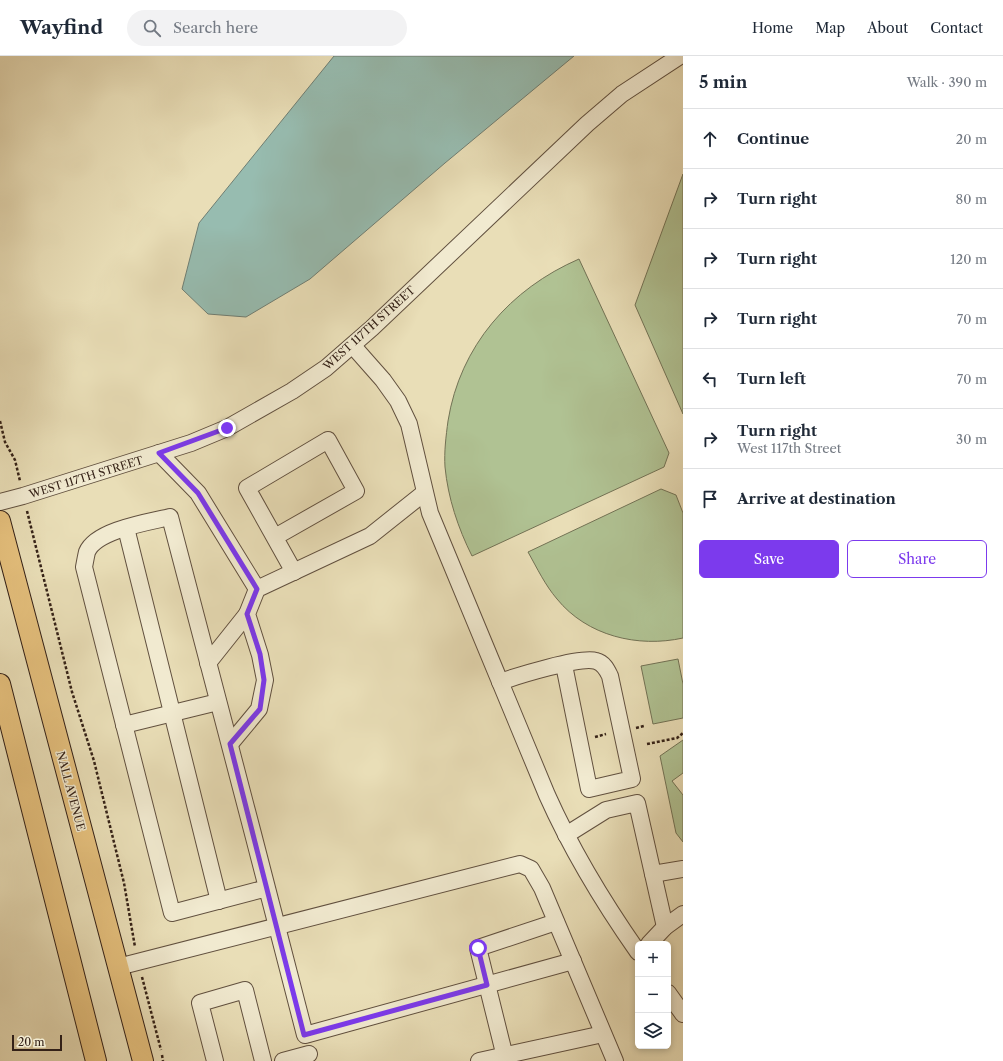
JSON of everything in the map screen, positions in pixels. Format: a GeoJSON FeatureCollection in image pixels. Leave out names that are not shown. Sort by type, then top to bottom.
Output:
{"type":"FeatureCollection","features":[{"type":"Feature","properties":{"kind":"main road","name":"NALL AVENUE"},"geometry":{"type":"LineString","coordinates":[[0,521],[143,1061]]}},
{"type":"Feature","properties":{"kind":"main road"},"geometry":{"type":"LineString","coordinates":[[0,684],[96,1061]]}},
{"type":"Feature","properties":{"kind":"street","name":"WEST 117TH STREET"},"geometry":{"type":"LineString","coordinates":[[0,502],[24,496],[159,453],[227,428],[259,411],[326,368],[353,346],[587,124],[622,94],[680,56]]}},
{"type":"Feature","properties":{"kind":"street"},"geometry":{"type":"LineString","coordinates":[[353,346],[383,380],[398,401],[406,418],[416,447],[424,493],[438,535],[566,835],[607,906],[635,948]]}},
{"type":"Feature","properties":{"kind":"street"},"geometry":{"type":"LineString","coordinates":[[275,536],[356,491],[328,440],[247,488],[294,572]]}},
{"type":"Feature","properties":{"kind":"street"},"geometry":{"type":"LineString","coordinates":[[159,453],[198,493],[257,589]]}},
{"type":"Feature","properties":{"kind":"street"},"geometry":{"type":"LineString","coordinates":[[208,663],[247,614],[257,589],[370,536],[424,493]]}},
{"type":"Feature","properties":{"kind":"street"},"geometry":{"type":"LineString","coordinates":[[267,888],[172,913],[84,567],[88,550],[97,540],[115,531],[170,517],[230,744],[277,926],[310,1057],[283,1061]]}},
{"type":"Feature","properties":{"kind":"street"},"geometry":{"type":"LineString","coordinates":[[126,528],[219,901]]}},
{"type":"Feature","properties":{"kind":"street"},"geometry":{"type":"LineString","coordinates":[[230,744],[260,709],[264,680],[260,654],[247,614]]}},
{"type":"Feature","properties":{"kind":"street"},"geometry":{"type":"LineString","coordinates":[[500,682],[526,673],[589,660],[598,661],[606,668],[610,676],[665,927]]}},
{"type":"Feature","properties":{"kind":"street"},"geometry":{"type":"LineString","coordinates":[[564,665],[589,789],[632,779]]}},
{"type":"Feature","properties":{"kind":"street"},"geometry":{"type":"LineString","coordinates":[[124,725],[218,702]]}},
{"type":"Feature","properties":{"kind":"street"},"geometry":{"type":"LineString","coordinates":[[566,835],[606,810],[637,803]]}},
{"type":"Feature","properties":{"kind":"street"},"geometry":{"type":"LineString","coordinates":[[118,967],[520,864],[531,869],[556,922],[615,1061]]}},
{"type":"Feature","properties":{"kind":"street"},"geometry":{"type":"LineString","coordinates":[[653,874],[683,868]]}},
{"type":"Feature","properties":{"kind":"street"},"geometry":{"type":"LineString","coordinates":[[652,941],[665,927],[683,914]]}},
{"type":"Feature","properties":{"kind":"street"},"geometry":{"type":"LineString","coordinates":[[506,1058],[478,948],[556,922]]}},
{"type":"Feature","properties":{"kind":"street"},"geometry":{"type":"LineString","coordinates":[[304,1035],[573,961]]}},
{"type":"Feature","properties":{"kind":"street"},"geometry":{"type":"LineString","coordinates":[[215,1061],[200,1003],[245,990],[263,1061]]}},
{"type":"Feature","properties":{"kind":"street"},"geometry":{"type":"LineString","coordinates":[[671,997],[683,1014]]}},
{"type":"Feature","properties":{"kind":"street"},"geometry":{"type":"LineString","coordinates":[[479,1061],[506,1058],[603,1034]]}},
{"type":"Feature","properties":{"kind":"path"},"geometry":{"type":"LineString","coordinates":[[0,421],[5,442],[15,460],[72,692],[94,761],[124,883],[138,961],[163,1061]]}},
{"type":"Feature","properties":{"kind":"path"},"geometry":{"type":"LineString","coordinates":[[647,744],[677,738],[683,733]]}},
{"type":"Feature","properties":{"kind":"green space"},"geometry":{"type":"Polygon","coordinates":[[[683,174],[683,414],[635,305],[683,174]]]}},
{"type":"Feature","properties":{"kind":"green space"},"geometry":{"type":"Polygon","coordinates":[[[579,259],[669,453],[664,467],[472,556],[454,513],[446,479],[445,450],[447,427],[454,394],[464,368],[492,323],[510,304],[531,286],[554,271],[579,259]]]}},
{"type":"Feature","properties":{"kind":"green space"},"geometry":{"type":"Polygon","coordinates":[[[661,489],[676,495],[683,513],[683,638],[666,641],[631,640],[598,630],[569,612],[557,599],[545,582],[528,552],[661,489]]]}},
{"type":"Feature","properties":{"kind":"green space"},"geometry":{"type":"Polygon","coordinates":[[[678,659],[683,684],[683,718],[653,724],[641,666],[678,659]]]}},
{"type":"Feature","properties":{"kind":"green space"},"geometry":{"type":"Polygon","coordinates":[[[683,740],[683,773],[672,781],[683,795],[683,842],[676,833],[660,756],[683,740]]]}},
{"type":"Feature","properties":{"kind":"water"},"geometry":{"type":"Polygon","coordinates":[[[334,56],[574,56],[445,163],[310,279],[246,317],[208,314],[182,289],[199,223],[334,56]]]}},
{"type":"Feature","properties":{"kind":"route"},"geometry":{"type":"LineString","coordinates":[[227,428],[191,443],[159,453],[198,493],[257,589],[247,614],[260,654],[264,680],[260,709],[230,744],[304,1035],[487,985],[478,948]]}}]}
